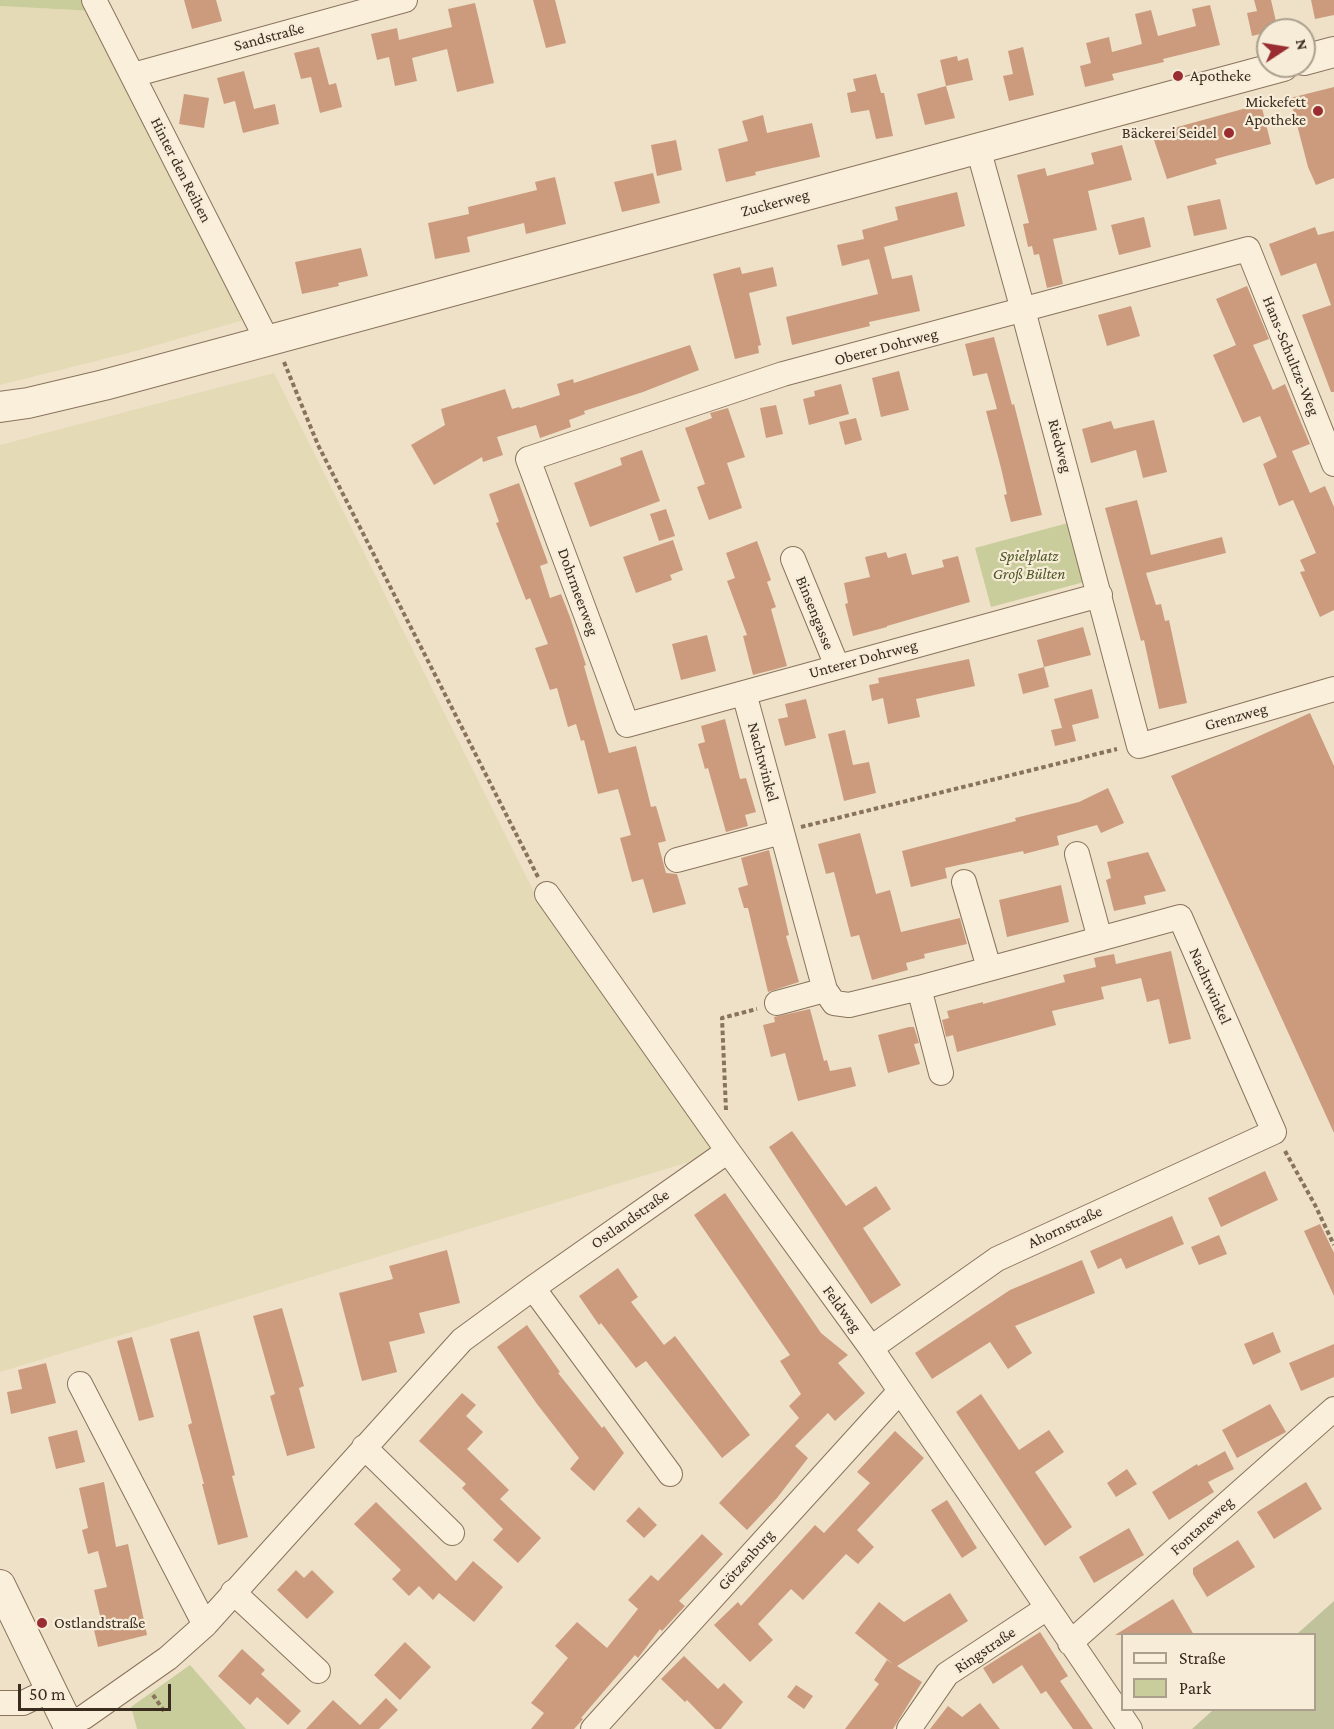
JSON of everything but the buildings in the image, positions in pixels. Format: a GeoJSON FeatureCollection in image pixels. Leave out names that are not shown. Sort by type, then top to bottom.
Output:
{"type":"FeatureCollection","features":[{"type":"Feature","properties":{"kind":"street","name":"Hinter den Reihen"},"geometry":{"type":"LineString","coordinates":[[94,0],[267,340]]}},
{"type":"Feature","properties":{"kind":"street","name":"Sandstraße"},"geometry":{"type":"LineString","coordinates":[[133,75],[405,0]]}},
{"type":"Feature","properties":{"kind":"street"},"geometry":{"type":"LineString","coordinates":[[1316,57],[1334,52]]}},
{"type":"Feature","properties":{"kind":"street","name":"Zuckerweg"},"geometry":{"type":"LineString","coordinates":[[0,407],[28,403],[104,385],[1256,73]]}},
{"type":"Feature","properties":{"kind":"street","name":"Riedweg"},"geometry":{"type":"LineString","coordinates":[[978,148],[1139,746]]}},
{"type":"Feature","properties":{"kind":"street","name":"Oberer Dohrweg"},"geometry":{"type":"LineString","coordinates":[[528,459],[783,374],[1248,249]]}},
{"type":"Feature","properties":{"kind":"street","name":"Hans-Schultze-Weg"},"geometry":{"type":"LineString","coordinates":[[1248,249],[1334,464]]}},
{"type":"Feature","properties":{"kind":"street","name":"Dohrmeerweg"},"geometry":{"type":"LineString","coordinates":[[528,459],[627,725]]}},
{"type":"Feature","properties":{"kind":"street","name":"Binsengasse"},"geometry":{"type":"LineString","coordinates":[[794,559],[837,666]]}},
{"type":"Feature","properties":{"kind":"street","name":"Unterer Dohrweg"},"geometry":{"type":"LineString","coordinates":[[627,725],[1100,595]]}},
{"type":"Feature","properties":{"kind":"street","name":"Grenzweg"},"geometry":{"type":"LineString","coordinates":[[1139,746],[1334,689]]}},
{"type":"Feature","properties":{"kind":"street","name":"Nachtwinkel"},"geometry":{"type":"LineString","coordinates":[[744,693],[825,990],[834,1003],[849,1005],[919,988],[1180,917],[1274,1132]]}},
{"type":"Feature","properties":{"kind":"street"},"geometry":{"type":"LineString","coordinates":[[677,860],[782,832]]}},
{"type":"Feature","properties":{"kind":"street"},"geometry":{"type":"LineString","coordinates":[[1077,854],[1100,939]]}},
{"type":"Feature","properties":{"kind":"street"},"geometry":{"type":"LineString","coordinates":[[964,882],[989,968]]}},
{"type":"Feature","properties":{"kind":"street","name":"Feldweg"},"geometry":{"type":"LineString","coordinates":[[547,894],[728,1151],[871,1348],[1130,1729]]}},
{"type":"Feature","properties":{"kind":"street"},"geometry":{"type":"LineString","coordinates":[[919,988],[941,1073]]}},
{"type":"Feature","properties":{"kind":"street"},"geometry":{"type":"LineString","coordinates":[[777,1003],[825,990]]}},
{"type":"Feature","properties":{"kind":"street","name":"Ahornstraße"},"geometry":{"type":"LineString","coordinates":[[871,1348],[997,1258],[1274,1132]]}},
{"type":"Feature","properties":{"kind":"street","name":"Ostlandstraße"},"geometry":{"type":"LineString","coordinates":[[68,1727],[168,1658],[205,1625],[462,1340],[728,1151]]}},
{"type":"Feature","properties":{"kind":"street"},"geometry":{"type":"LineString","coordinates":[[533,1288],[670,1474]]}},
{"type":"Feature","properties":{"kind":"street"},"geometry":{"type":"LineString","coordinates":[[80,1384],[205,1625]]}},
{"type":"Feature","properties":{"kind":"street","name":"Götzenburg"},"geometry":{"type":"LineString","coordinates":[[593,1729],[900,1391]]}},
{"type":"Feature","properties":{"kind":"street","name":"Fontaneweg"},"geometry":{"type":"LineString","coordinates":[[1070,1643],[1334,1409]]}},
{"type":"Feature","properties":{"kind":"street"},"geometry":{"type":"LineString","coordinates":[[364,1447],[452,1533]]}},
{"type":"Feature","properties":{"kind":"street"},"geometry":{"type":"LineString","coordinates":[[0,1585],[68,1727]]}},
{"type":"Feature","properties":{"kind":"street"},"geometry":{"type":"LineString","coordinates":[[233,1592],[318,1671]]}},
{"type":"Feature","properties":{"kind":"street","name":"Ringstraße"},"geometry":{"type":"LineString","coordinates":[[909,1729],[947,1674],[1047,1608]]}},
{"type":"Feature","properties":{"kind":"street"},"geometry":{"type":"LineString","coordinates":[[0,1703],[23,1703],[50,1690]]}},
{"type":"Feature","properties":{"kind":"path"},"geometry":{"type":"LineString","coordinates":[[267,340],[282,357],[318,445],[547,894]]}},
{"type":"Feature","properties":{"kind":"path"},"geometry":{"type":"LineString","coordinates":[[782,832],[1101,752],[1139,746]]}},
{"type":"Feature","properties":{"kind":"path"},"geometry":{"type":"LineString","coordinates":[[728,1151],[722,1018],[777,1003]]}},
{"type":"Feature","properties":{"kind":"path"},"geometry":{"type":"LineString","coordinates":[[1274,1132],[1315,1204],[1334,1245]]}},
{"type":"Feature","properties":{"kind":"shaded area"},"geometry":{"type":"Polygon","coordinates":[[[0,6],[94,11],[247,319],[136,351],[0,385],[0,6]]]}},
{"type":"Feature","properties":{"kind":"shaded area"},"geometry":{"type":"Polygon","coordinates":[[[274,373],[534,892],[715,1154],[0,1372],[0,445],[274,373]]]}},
{"type":"Feature","properties":{"kind":"green space"},"geometry":{"type":"Polygon","coordinates":[[[0,0],[89,0],[94,11],[0,6],[0,0]]]}},
{"type":"Feature","properties":{"kind":"green space","name":"Spielplatz Groß Bülten"},"geometry":{"type":"Polygon","coordinates":[[[1068,523],[1084,582],[991,607],[975,548],[1068,523]]]}},
{"type":"Feature","properties":{"kind":"green space"},"geometry":{"type":"Polygon","coordinates":[[[1334,1601],[1334,1729],[1192,1729],[1212,1711],[1316,1711],[1316,1633],[1298,1633],[1334,1601]]]}},
{"type":"Feature","properties":{"kind":"green space"},"geometry":{"type":"Polygon","coordinates":[[[190,1665],[246,1729],[137,1729],[131,1707],[190,1665]]]}},
{"type":"Feature","properties":{"kind":"place","name":"Apotheke"},"geometry":{"type":"Point","coordinates":[1178,76]}},
{"type":"Feature","properties":{"kind":"place","name":"Mickefett Apotheke"},"geometry":{"type":"Point","coordinates":[1318,111]}},
{"type":"Feature","properties":{"kind":"place","name":"Bäckerei Seidel"},"geometry":{"type":"Point","coordinates":[1229,133]}},
{"type":"Feature","properties":{"kind":"place","name":"Ostlandstraße"},"geometry":{"type":"Point","coordinates":[42,1623]}}]}
